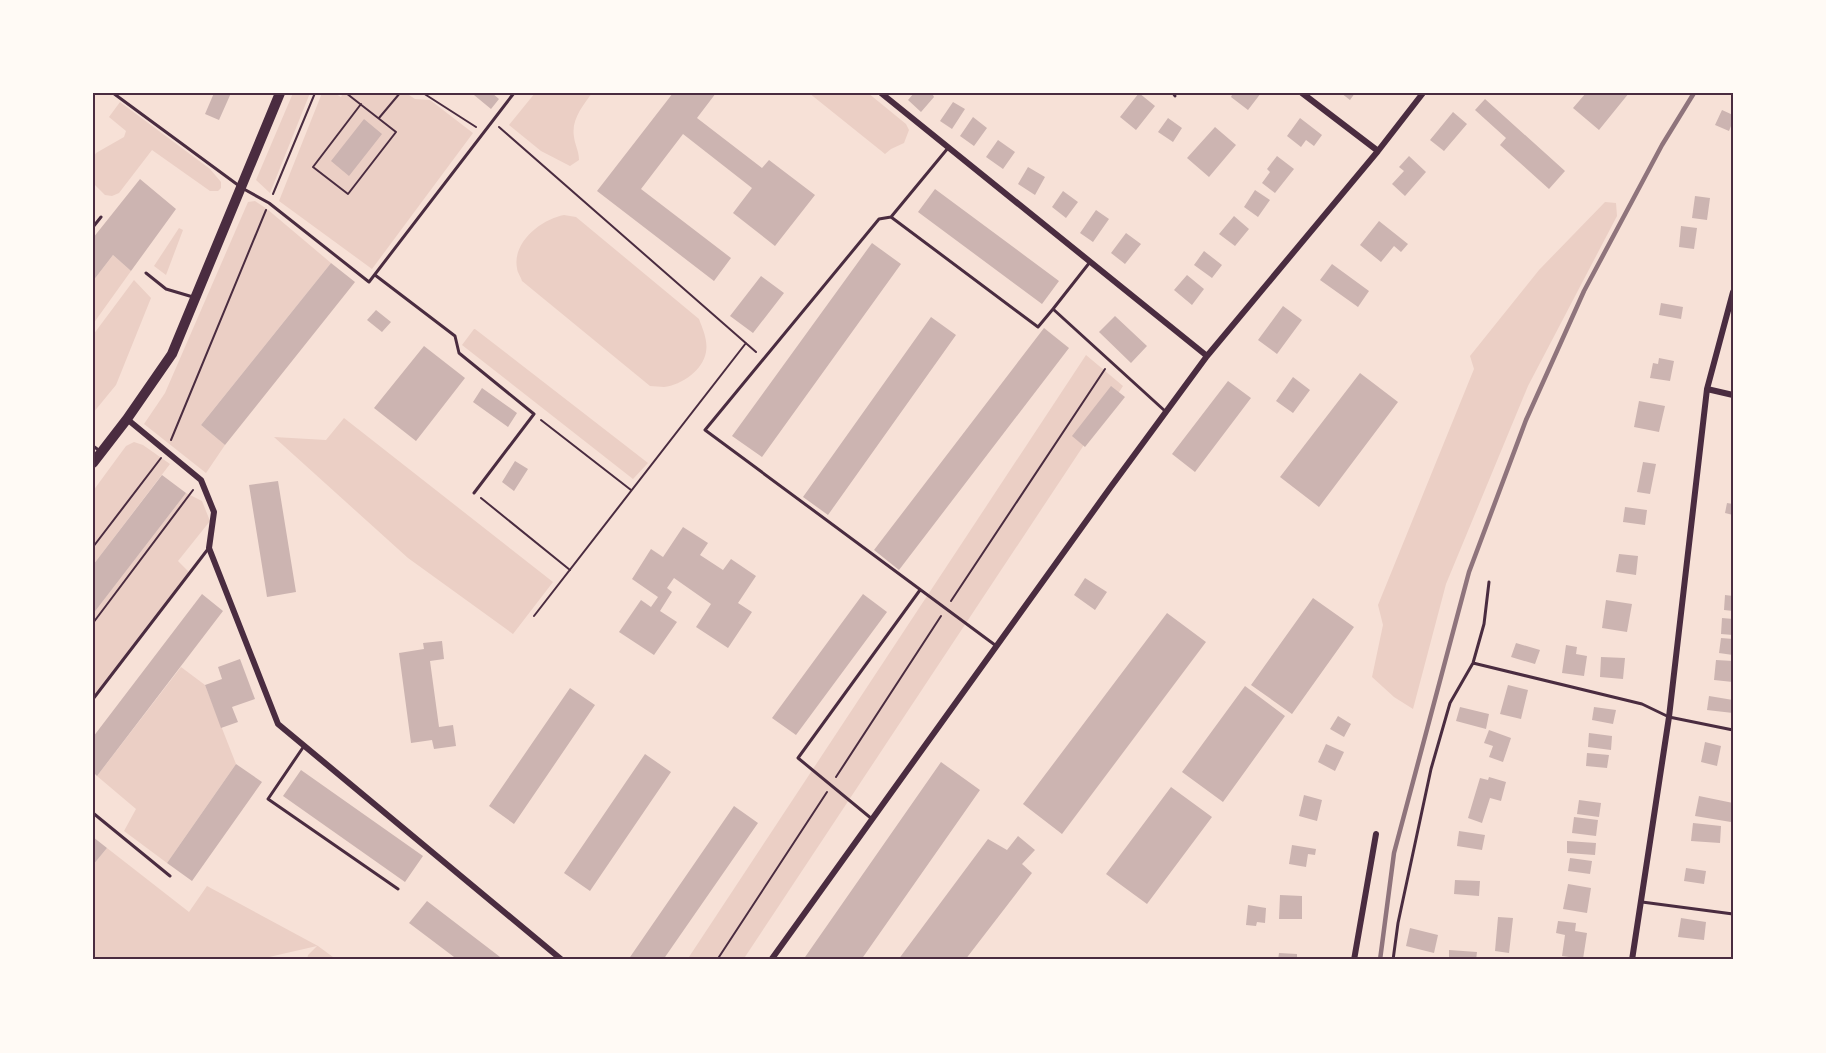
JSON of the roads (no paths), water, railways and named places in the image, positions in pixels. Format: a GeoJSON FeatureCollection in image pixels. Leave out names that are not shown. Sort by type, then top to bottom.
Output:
{"type":"FeatureCollection","features":[{"type":"Feature","properties":{"kind":"main road"},"geometry":{"type":"LineString","coordinates":[[93,463],[97,449],[127,419],[172,354],[280,93]]}},
{"type":"Feature","properties":{"kind":"street"},"geometry":{"type":"LineString","coordinates":[[881,93],[1207,356]]}},
{"type":"Feature","properties":{"kind":"street"},"geometry":{"type":"LineString","coordinates":[[1302,93],[1378,151]]}},
{"type":"Feature","properties":{"kind":"street"},"geometry":{"type":"LineString","coordinates":[[771,960],[1207,356],[1378,151],[1423,93]]}},
{"type":"Feature","properties":{"kind":"street"},"geometry":{"type":"LineString","coordinates":[[1632,960],[1669,717],[1707,389],[1733,292]]}},
{"type":"Feature","properties":{"kind":"street"},"geometry":{"type":"LineString","coordinates":[[1707,389],[1733,395]]}},
{"type":"Feature","properties":{"kind":"street"},"geometry":{"type":"LineString","coordinates":[[127,419],[201,480],[214,512],[209,548],[278,724],[562,960]]}},
{"type":"Feature","properties":{"kind":"street"},"geometry":{"type":"LineString","coordinates":[[1354,960],[1376,834]]}},
{"type":"Feature","properties":{"kind":"lane"},"geometry":{"type":"LineString","coordinates":[[113,93],[242,188],[269,203],[369,282],[514,93]]}},
{"type":"Feature","properties":{"kind":"lane"},"geometry":{"type":"LineString","coordinates":[[948,148],[891,216],[879,219],[705,430],[996,646]]}},
{"type":"Feature","properties":{"kind":"lane"},"geometry":{"type":"LineString","coordinates":[[891,216],[1038,327],[1090,262]]}},
{"type":"Feature","properties":{"kind":"lane"},"geometry":{"type":"LineString","coordinates":[[93,227],[100,217]]}},
{"type":"Feature","properties":{"kind":"lane"},"geometry":{"type":"LineString","coordinates":[[146,273],[166,289],[195,298]]}},
{"type":"Feature","properties":{"kind":"lane"},"geometry":{"type":"LineString","coordinates":[[375,275],[455,336],[459,353],[534,414],[474,493]]}},
{"type":"Feature","properties":{"kind":"lane"},"geometry":{"type":"LineString","coordinates":[[1053,309],[1166,412]]}},
{"type":"Feature","properties":{"kind":"lane"},"geometry":{"type":"LineString","coordinates":[[93,699],[209,548]]}},
{"type":"Feature","properties":{"kind":"lane"},"geometry":{"type":"LineString","coordinates":[[1394,960],[1398,923],[1431,769],[1450,703],[1473,663],[1484,624],[1489,582]]}},
{"type":"Feature","properties":{"kind":"lane"},"geometry":{"type":"LineString","coordinates":[[873,819],[798,758],[920,590]]}},
{"type":"Feature","properties":{"kind":"lane"},"geometry":{"type":"LineString","coordinates":[[1473,663],[1642,704],[1669,717],[1733,729]]}},
{"type":"Feature","properties":{"kind":"lane"},"geometry":{"type":"LineString","coordinates":[[304,746],[268,799],[398,889]]}},
{"type":"Feature","properties":{"kind":"lane"},"geometry":{"type":"LineString","coordinates":[[93,813],[170,876]]}},
{"type":"Feature","properties":{"kind":"lane"},"geometry":{"type":"LineString","coordinates":[[1642,902],[1733,914]]}},
{"type":"Feature","properties":{"kind":"railway"},"geometry":{"type":"LineString","coordinates":[[1380,960],[1394,853],[1469,572],[1526,420],[1584,291],[1662,145],[1694,93]]}}]}
